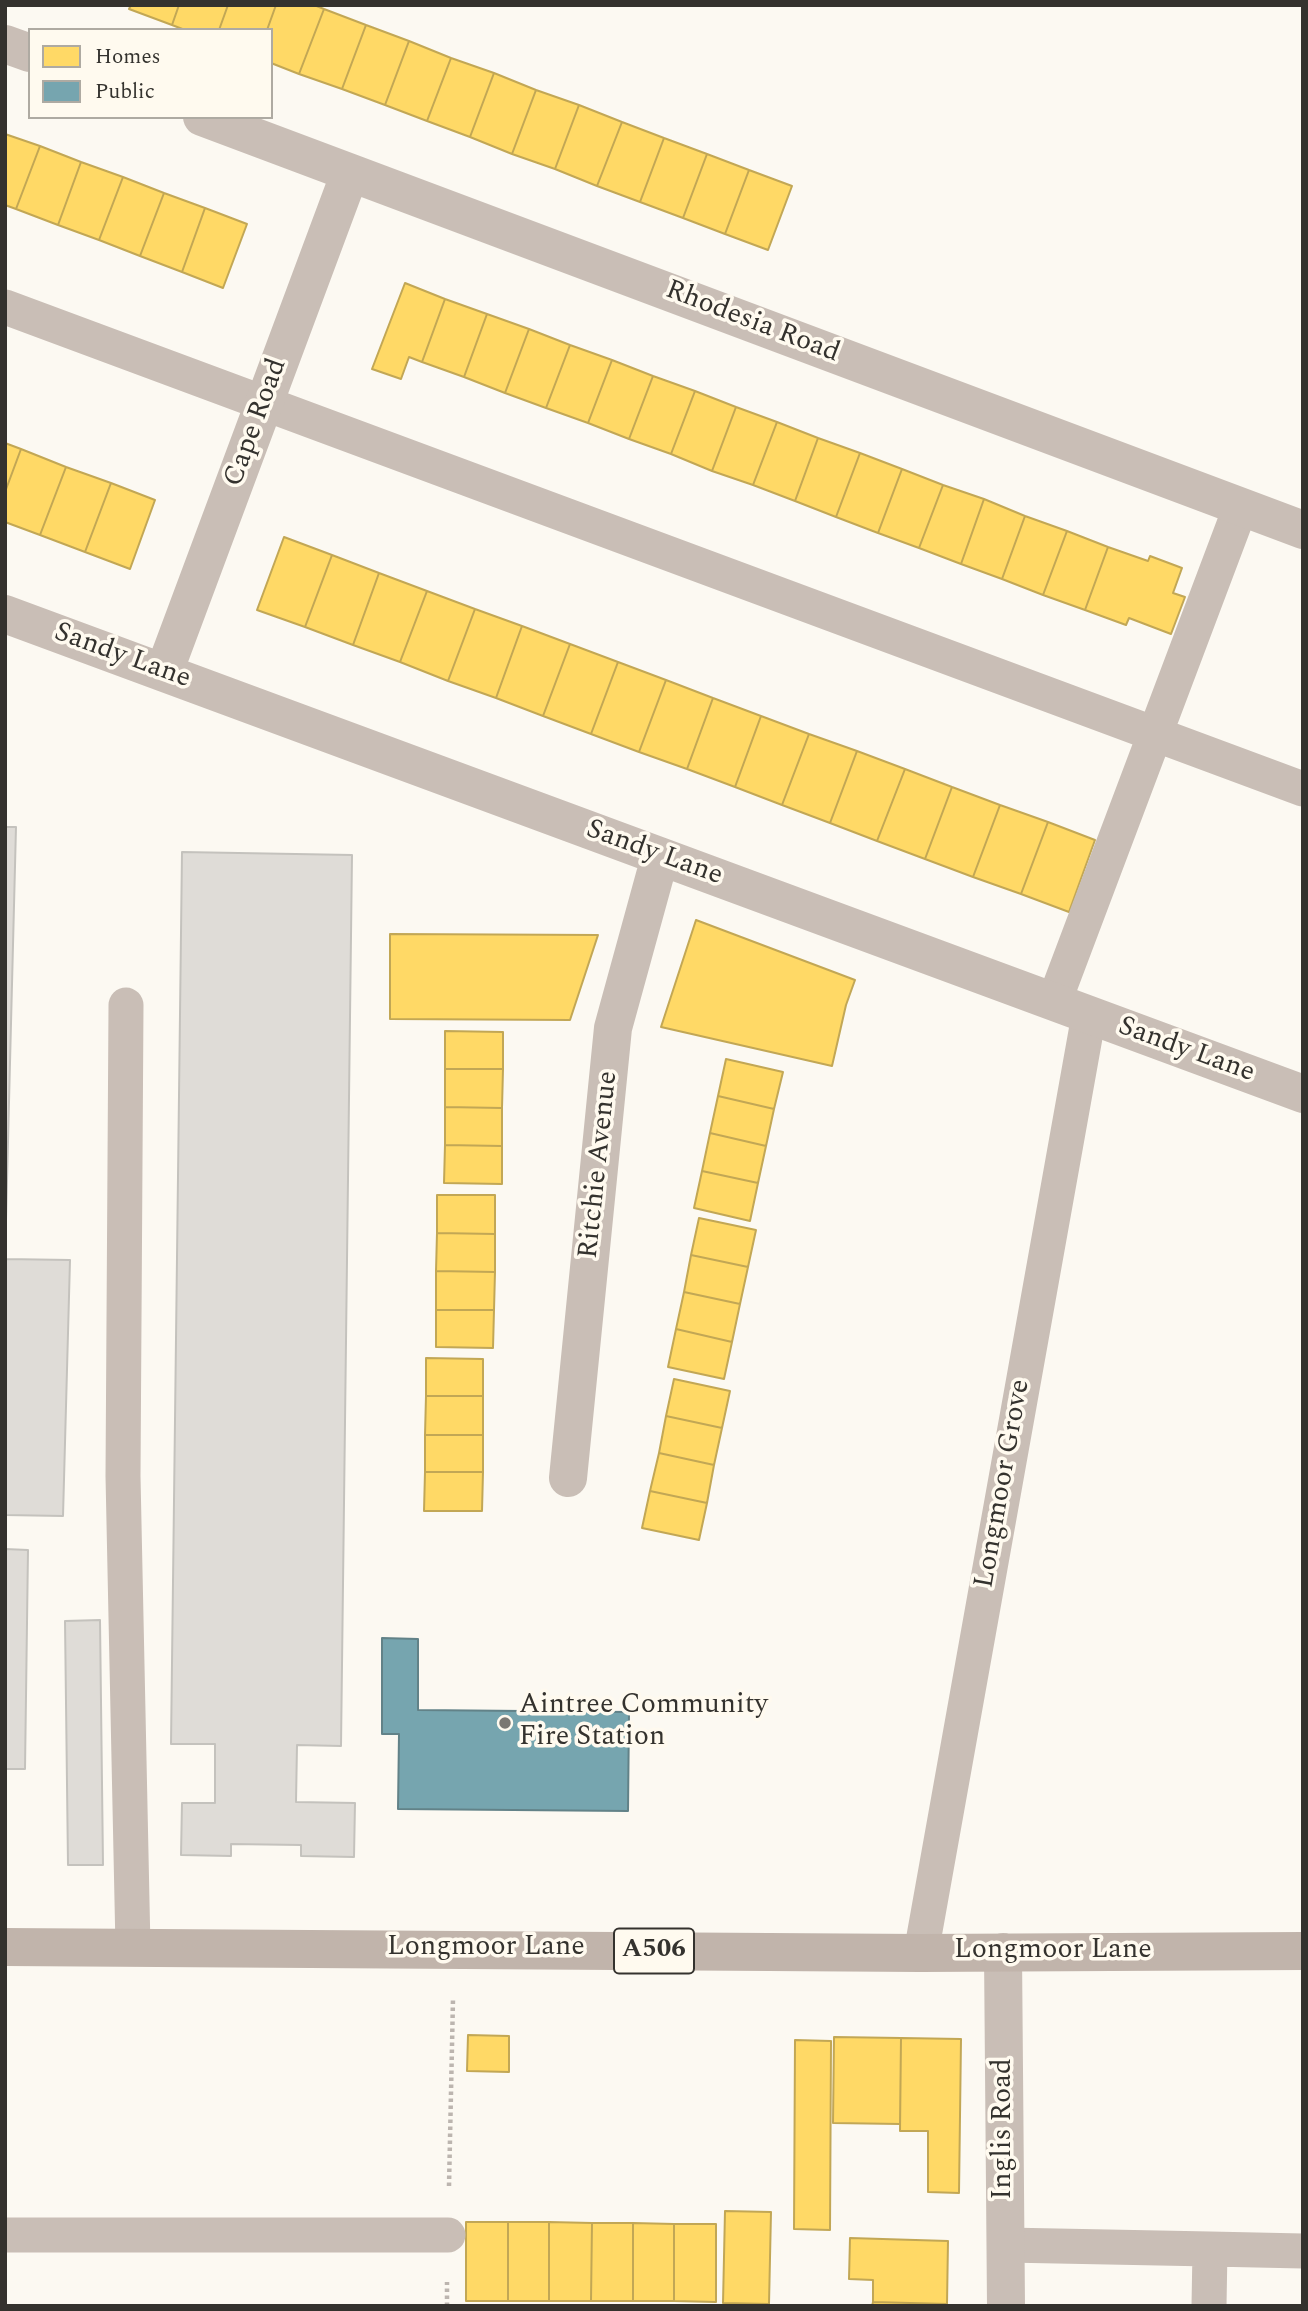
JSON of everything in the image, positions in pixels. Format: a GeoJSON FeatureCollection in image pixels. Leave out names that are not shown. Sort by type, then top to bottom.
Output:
{"type":"FeatureCollection","features":[{"type":"Feature","properties":{"kind":"main road","name":"Longmoor Lane"},"geometry":{"type":"LineString","coordinates":[[5,1947],[921,1953],[1303,1951]]}},
{"type":"Feature","properties":{"kind":"street"},"geometry":{"type":"LineString","coordinates":[[5,44],[28,52]]}},
{"type":"Feature","properties":{"kind":"street","name":"Rhodesia Road"},"geometry":{"type":"LineString","coordinates":[[207,119],[1303,530]]}},
{"type":"Feature","properties":{"kind":"street","name":"Cape Road"},"geometry":{"type":"LineString","coordinates":[[164,672],[350,173]]}},
{"type":"Feature","properties":{"kind":"street","name":"Sandy Lane"},"geometry":{"type":"LineString","coordinates":[[5,614],[1303,1094]]}},
{"type":"Feature","properties":{"kind":"street","name":"Ritchie Avenue"},"geometry":{"type":"LineString","coordinates":[[568,1478],[613,1028],[660,856]]}},
{"type":"Feature","properties":{"kind":"street","name":"Inglis Road"},"geometry":{"type":"LineString","coordinates":[[1003,1952],[1006,2306]]}},
{"type":"Feature","properties":{"kind":"lane"},"geometry":{"type":"LineString","coordinates":[[5,307],[1303,789]]}},
{"type":"Feature","properties":{"kind":"lane","name":"Longmoor Grove"},"geometry":{"type":"LineString","coordinates":[[921,1953],[1072,1008],[1156,734],[1241,506]]}},
{"type":"Feature","properties":{"kind":"lane"},"geometry":{"type":"LineString","coordinates":[[126,1005],[123,1475],[133,1948]]}},
{"type":"Feature","properties":{"kind":"lane"},"geometry":{"type":"LineString","coordinates":[[5,2235],[448,2235]]}},
{"type":"Feature","properties":{"kind":"lane"},"geometry":{"type":"LineString","coordinates":[[1006,2245],[1303,2250]]}},
{"type":"Feature","properties":{"kind":"lane"},"geometry":{"type":"LineString","coordinates":[[1209,2306],[1210,2249]]}},
{"type":"Feature","properties":{"kind":"path"},"geometry":{"type":"LineString","coordinates":[[447,2306],[454,1949]]}},
{"type":"Feature","properties":{"kind":"building: Homes"},"geometry":{"type":"Polygon","coordinates":[[[131,5],[179,5],[172,25],[129,9],[131,5]]]}},
{"type":"Feature","properties":{"kind":"building: Homes"},"geometry":{"type":"Polygon","coordinates":[[[179,5],[228,5],[220,28],[180,28],[172,25],[179,5]]]}},
{"type":"Feature","properties":{"kind":"building: Homes"},"geometry":{"type":"Polygon","coordinates":[[[228,5],[276,5],[268,28],[220,28],[228,5]]]}},
{"type":"Feature","properties":{"kind":"building: Homes"},"geometry":{"type":"Polygon","coordinates":[[[276,5],[314,5],[324,9],[299,74],[273,64],[273,28],[268,28],[276,5]]]}},
{"type":"Feature","properties":{"kind":"building: Homes"},"geometry":{"type":"Polygon","coordinates":[[[324,9],[366,25],[342,89],[299,74],[324,9]]]}},
{"type":"Feature","properties":{"kind":"building: Homes"},"geometry":{"type":"Polygon","coordinates":[[[366,25],[409,41],[385,105],[342,89],[366,25]]]}},
{"type":"Feature","properties":{"kind":"building: Homes"},"geometry":{"type":"Polygon","coordinates":[[[409,41],[451,58],[427,121],[385,105],[409,41]]]}},
{"type":"Feature","properties":{"kind":"building: Homes"},"geometry":{"type":"Polygon","coordinates":[[[451,58],[494,73],[470,137],[427,121],[451,58]]]}},
{"type":"Feature","properties":{"kind":"building: Homes"},"geometry":{"type":"Polygon","coordinates":[[[494,73],[536,90],[512,154],[470,137],[494,73]]]}},
{"type":"Feature","properties":{"kind":"building: Homes"},"geometry":{"type":"Polygon","coordinates":[[[536,90],[579,105],[555,169],[512,154],[536,90]]]}},
{"type":"Feature","properties":{"kind":"building: Homes"},"geometry":{"type":"Polygon","coordinates":[[[579,105],[622,122],[597,186],[555,169],[579,105]]]}},
{"type":"Feature","properties":{"kind":"building: Homes"},"geometry":{"type":"Polygon","coordinates":[[[622,122],[664,138],[640,202],[597,186],[622,122]]]}},
{"type":"Feature","properties":{"kind":"building: Homes"},"geometry":{"type":"Polygon","coordinates":[[[5,134],[40,146],[16,209],[5,205],[5,134]]]}},
{"type":"Feature","properties":{"kind":"building: Homes"},"geometry":{"type":"Polygon","coordinates":[[[664,138],[707,154],[683,218],[640,202],[664,138]]]}},
{"type":"Feature","properties":{"kind":"building: Homes"},"geometry":{"type":"Polygon","coordinates":[[[40,146],[81,162],[58,225],[16,209],[40,146]]]}},
{"type":"Feature","properties":{"kind":"building: Homes"},"geometry":{"type":"Polygon","coordinates":[[[707,154],[749,170],[725,234],[683,218],[707,154]]]}},
{"type":"Feature","properties":{"kind":"building: Homes"},"geometry":{"type":"Polygon","coordinates":[[[81,162],[123,177],[99,240],[58,225],[81,162]]]}},
{"type":"Feature","properties":{"kind":"building: Homes"},"geometry":{"type":"Polygon","coordinates":[[[749,170],[792,186],[768,250],[725,234],[749,170]]]}},
{"type":"Feature","properties":{"kind":"building: Homes"},"geometry":{"type":"Polygon","coordinates":[[[123,177],[164,193],[140,256],[99,240],[123,177]]]}},
{"type":"Feature","properties":{"kind":"building: Homes"},"geometry":{"type":"Polygon","coordinates":[[[164,193],[205,208],[182,272],[140,256],[164,193]]]}},
{"type":"Feature","properties":{"kind":"building: Homes"},"geometry":{"type":"Polygon","coordinates":[[[205,208],[247,224],[223,288],[182,272],[205,208]]]}},
{"type":"Feature","properties":{"kind":"building: Homes"},"geometry":{"type":"Polygon","coordinates":[[[405,283],[445,299],[422,362],[409,357],[401,379],[372,369],[405,283]]]}},
{"type":"Feature","properties":{"kind":"building: Homes"},"geometry":{"type":"Polygon","coordinates":[[[445,299],[487,314],[464,377],[422,362],[445,299]]]}},
{"type":"Feature","properties":{"kind":"building: Homes"},"geometry":{"type":"Polygon","coordinates":[[[487,314],[529,329],[505,393],[464,377],[487,314]]]}},
{"type":"Feature","properties":{"kind":"building: Homes"},"geometry":{"type":"Polygon","coordinates":[[[529,329],[570,345],[546,408],[505,393],[529,329]]]}},
{"type":"Feature","properties":{"kind":"building: Homes"},"geometry":{"type":"Polygon","coordinates":[[[570,345],[612,360],[588,423],[546,408],[570,345]]]}},
{"type":"Feature","properties":{"kind":"building: Homes"},"geometry":{"type":"Polygon","coordinates":[[[612,360],[653,376],[629,439],[588,423],[612,360]]]}},
{"type":"Feature","properties":{"kind":"building: Homes"},"geometry":{"type":"Polygon","coordinates":[[[653,376],[695,391],[671,454],[629,439],[653,376]]]}},
{"type":"Feature","properties":{"kind":"building: Homes"},"geometry":{"type":"Polygon","coordinates":[[[695,391],[736,407],[712,471],[671,454],[695,391]]]}},
{"type":"Feature","properties":{"kind":"building: Homes"},"geometry":{"type":"Polygon","coordinates":[[[736,407],[777,422],[753,485],[712,471],[736,407]]]}},
{"type":"Feature","properties":{"kind":"building: Homes"},"geometry":{"type":"Polygon","coordinates":[[[777,422],[818,438],[795,501],[753,485],[777,422]]]}},
{"type":"Feature","properties":{"kind":"building: Homes"},"geometry":{"type":"Polygon","coordinates":[[[818,438],[860,453],[836,517],[795,501],[818,438]]]}},
{"type":"Feature","properties":{"kind":"building: Homes"},"geometry":{"type":"Polygon","coordinates":[[[5,443],[21,449],[5,492],[5,443]]]}},
{"type":"Feature","properties":{"kind":"building: Homes"},"geometry":{"type":"Polygon","coordinates":[[[21,449],[66,467],[40,535],[5,522],[5,492],[21,449]]]}},
{"type":"Feature","properties":{"kind":"building: Homes"},"geometry":{"type":"Polygon","coordinates":[[[860,453],[902,469],[878,533],[836,517],[860,453]]]}},
{"type":"Feature","properties":{"kind":"building: Homes"},"geometry":{"type":"Polygon","coordinates":[[[66,467],[111,483],[85,552],[40,535],[66,467]]]}},
{"type":"Feature","properties":{"kind":"building: Homes"},"geometry":{"type":"Polygon","coordinates":[[[902,469],[943,485],[919,548],[878,533],[902,469]]]}},
{"type":"Feature","properties":{"kind":"building: Homes"},"geometry":{"type":"Polygon","coordinates":[[[111,483],[155,500],[130,569],[85,552],[111,483]]]}},
{"type":"Feature","properties":{"kind":"building: Homes"},"geometry":{"type":"Polygon","coordinates":[[[943,485],[984,499],[961,564],[919,548],[943,485]]]}},
{"type":"Feature","properties":{"kind":"building: Homes"},"geometry":{"type":"Polygon","coordinates":[[[984,499],[1025,516],[1002,579],[961,564],[984,499]]]}},
{"type":"Feature","properties":{"kind":"building: Homes"},"geometry":{"type":"Polygon","coordinates":[[[1025,516],[1067,531],[1043,595],[1002,579],[1025,516]]]}},
{"type":"Feature","properties":{"kind":"building: Homes"},"geometry":{"type":"Polygon","coordinates":[[[1067,531],[1108,547],[1085,610],[1043,595],[1067,531]]]}},
{"type":"Feature","properties":{"kind":"building: Homes"},"geometry":{"type":"Polygon","coordinates":[[[284,537],[332,555],[305,627],[257,610],[284,537]]]}},
{"type":"Feature","properties":{"kind":"building: Homes"},"geometry":{"type":"Polygon","coordinates":[[[1108,547],[1148,561],[1150,556],[1182,568],[1173,593],[1185,597],[1171,634],[1129,618],[1126,625],[1085,610],[1108,547]]]}},
{"type":"Feature","properties":{"kind":"building: Homes"},"geometry":{"type":"Polygon","coordinates":[[[332,555],[379,573],[353,645],[305,627],[332,555]]]}},
{"type":"Feature","properties":{"kind":"building: Homes"},"geometry":{"type":"Polygon","coordinates":[[[379,573],[427,591],[400,662],[353,645],[379,573]]]}},
{"type":"Feature","properties":{"kind":"building: Homes"},"geometry":{"type":"Polygon","coordinates":[[[427,591],[475,609],[448,681],[400,662],[427,591]]]}},
{"type":"Feature","properties":{"kind":"building: Homes"},"geometry":{"type":"Polygon","coordinates":[[[475,609],[522,626],[496,698],[448,681],[475,609]]]}},
{"type":"Feature","properties":{"kind":"building: Homes"},"geometry":{"type":"Polygon","coordinates":[[[522,626],[570,644],[543,716],[496,698],[522,626]]]}},
{"type":"Feature","properties":{"kind":"building: Homes"},"geometry":{"type":"Polygon","coordinates":[[[570,644],[618,662],[591,734],[543,716],[570,644]]]}},
{"type":"Feature","properties":{"kind":"building: Homes"},"geometry":{"type":"Polygon","coordinates":[[[618,662],[666,680],[639,752],[591,734],[618,662]]]}},
{"type":"Feature","properties":{"kind":"building: Homes"},"geometry":{"type":"Polygon","coordinates":[[[666,680],[713,698],[687,769],[639,752],[666,680]]]}},
{"type":"Feature","properties":{"kind":"building: Homes"},"geometry":{"type":"Polygon","coordinates":[[[713,698],[761,716],[735,787],[687,769],[713,698]]]}},
{"type":"Feature","properties":{"kind":"building: Homes"},"geometry":{"type":"Polygon","coordinates":[[[761,716],[809,734],[782,805],[735,787],[761,716]]]}},
{"type":"Feature","properties":{"kind":"building: Homes"},"geometry":{"type":"Polygon","coordinates":[[[809,734],[857,751],[830,823],[782,805],[809,734]]]}},
{"type":"Feature","properties":{"kind":"building: Homes"},"geometry":{"type":"Polygon","coordinates":[[[857,751],[905,769],[877,841],[830,823],[857,751]]]}},
{"type":"Feature","properties":{"kind":"building: Homes"},"geometry":{"type":"Polygon","coordinates":[[[905,769],[952,787],[925,859],[877,841],[905,769]]]}},
{"type":"Feature","properties":{"kind":"building: Homes"},"geometry":{"type":"Polygon","coordinates":[[[952,787],[1000,805],[973,877],[925,859],[952,787]]]}},
{"type":"Feature","properties":{"kind":"building: Homes"},"geometry":{"type":"Polygon","coordinates":[[[1000,805],[1048,822],[1021,894],[973,877],[1000,805]]]}},
{"type":"Feature","properties":{"kind":"building: Homes"},"geometry":{"type":"Polygon","coordinates":[[[1048,822],[1095,840],[1069,912],[1021,894],[1048,822]]]}},
{"type":"Feature","properties":{"kind":"building: Homes"},"geometry":{"type":"Polygon","coordinates":[[[696,920],[855,980],[846,1005],[832,1066],[661,1027],[696,920]]]}},
{"type":"Feature","properties":{"kind":"building: Homes"},"geometry":{"type":"Polygon","coordinates":[[[390,934],[598,935],[570,1020],[390,1019],[390,934]]]}},
{"type":"Feature","properties":{"kind":"building: Homes"},"geometry":{"type":"Polygon","coordinates":[[[445,1031],[503,1032],[503,1069],[445,1069],[445,1031]]]}},
{"type":"Feature","properties":{"kind":"building: Homes"},"geometry":{"type":"Polygon","coordinates":[[[726,1059],[783,1072],[774,1109],[718,1096],[726,1059]]]}},
{"type":"Feature","properties":{"kind":"building: Homes"},"geometry":{"type":"Polygon","coordinates":[[[445,1069],[503,1069],[502,1108],[445,1107],[445,1069]]]}},
{"type":"Feature","properties":{"kind":"building: Homes"},"geometry":{"type":"Polygon","coordinates":[[[718,1096],[774,1109],[766,1146],[710,1133],[718,1096]]]}},
{"type":"Feature","properties":{"kind":"building: Homes"},"geometry":{"type":"Polygon","coordinates":[[[445,1107],[502,1108],[502,1146],[445,1145],[445,1107]]]}},
{"type":"Feature","properties":{"kind":"building: Homes"},"geometry":{"type":"Polygon","coordinates":[[[710,1133],[766,1146],[758,1183],[702,1171],[710,1133]]]}},
{"type":"Feature","properties":{"kind":"building: Homes"},"geometry":{"type":"Polygon","coordinates":[[[445,1145],[502,1146],[502,1184],[444,1183],[445,1145]]]}},
{"type":"Feature","properties":{"kind":"building: Homes"},"geometry":{"type":"Polygon","coordinates":[[[702,1171],[758,1183],[750,1221],[694,1208],[702,1171]]]}},
{"type":"Feature","properties":{"kind":"building: Homes"},"geometry":{"type":"Polygon","coordinates":[[[437,1195],[495,1195],[495,1234],[437,1233],[437,1195]]]}},
{"type":"Feature","properties":{"kind":"building: Homes"},"geometry":{"type":"Polygon","coordinates":[[[699,1218],[756,1230],[748,1267],[691,1255],[699,1218]]]}},
{"type":"Feature","properties":{"kind":"building: Homes"},"geometry":{"type":"Polygon","coordinates":[[[437,1233],[495,1234],[495,1272],[436,1271],[437,1233]]]}},
{"type":"Feature","properties":{"kind":"building: Homes"},"geometry":{"type":"Polygon","coordinates":[[[691,1255],[748,1267],[740,1304],[684,1292],[691,1255]]]}},
{"type":"Feature","properties":{"kind":"building: Homes"},"geometry":{"type":"Polygon","coordinates":[[[436,1271],[495,1272],[494,1310],[436,1310],[436,1271]]]}},
{"type":"Feature","properties":{"kind":"building: Homes"},"geometry":{"type":"Polygon","coordinates":[[[684,1292],[740,1304],[732,1342],[676,1329],[684,1292]]]}},
{"type":"Feature","properties":{"kind":"building: Homes"},"geometry":{"type":"Polygon","coordinates":[[[436,1310],[494,1310],[493,1348],[436,1347],[436,1310]]]}},
{"type":"Feature","properties":{"kind":"building: Homes"},"geometry":{"type":"Polygon","coordinates":[[[676,1329],[732,1342],[724,1379],[668,1367],[676,1329]]]}},
{"type":"Feature","properties":{"kind":"building: Homes"},"geometry":{"type":"Polygon","coordinates":[[[426,1358],[483,1359],[483,1396],[426,1396],[426,1358]]]}},
{"type":"Feature","properties":{"kind":"building: Homes"},"geometry":{"type":"Polygon","coordinates":[[[674,1379],[730,1391],[722,1428],[666,1416],[674,1379]]]}},
{"type":"Feature","properties":{"kind":"building: Homes"},"geometry":{"type":"Polygon","coordinates":[[[426,1396],[483,1396],[483,1435],[425,1435],[426,1396]]]}},
{"type":"Feature","properties":{"kind":"building: Homes"},"geometry":{"type":"Polygon","coordinates":[[[666,1416],[722,1428],[714,1465],[659,1453],[666,1416]]]}},
{"type":"Feature","properties":{"kind":"building: Homes"},"geometry":{"type":"Polygon","coordinates":[[[425,1435],[483,1435],[483,1472],[425,1472],[425,1435]]]}},
{"type":"Feature","properties":{"kind":"building: Homes"},"geometry":{"type":"Polygon","coordinates":[[[659,1453],[714,1465],[707,1503],[650,1491],[659,1453]]]}},
{"type":"Feature","properties":{"kind":"building: Homes"},"geometry":{"type":"Polygon","coordinates":[[[425,1472],[483,1472],[482,1511],[424,1511],[425,1472]]]}},
{"type":"Feature","properties":{"kind":"building: Homes"},"geometry":{"type":"Polygon","coordinates":[[[650,1491],[707,1503],[699,1540],[642,1528],[650,1491]]]}},
{"type":"Feature","properties":{"kind":"building: Homes"},"geometry":{"type":"Polygon","coordinates":[[[468,2035],[509,2036],[509,2072],[467,2071],[468,2035]]]}},
{"type":"Feature","properties":{"kind":"building: Homes"},"geometry":{"type":"Polygon","coordinates":[[[834,2037],[901,2038],[900,2124],[833,2123],[834,2037]]]}},
{"type":"Feature","properties":{"kind":"building: Homes"},"geometry":{"type":"Polygon","coordinates":[[[901,2038],[961,2039],[959,2193],[928,2192],[928,2131],[900,2131],[901,2038]]]}},
{"type":"Feature","properties":{"kind":"building: Homes"},"geometry":{"type":"Polygon","coordinates":[[[795,2040],[831,2041],[830,2230],[794,2229],[795,2040]]]}},
{"type":"Feature","properties":{"kind":"building: Homes"},"geometry":{"type":"Polygon","coordinates":[[[725,2211],[771,2212],[769,2304],[723,2303],[725,2211]]]}},
{"type":"Feature","properties":{"kind":"building: Homes"},"geometry":{"type":"Polygon","coordinates":[[[466,2222],[508,2222],[508,2301],[466,2301],[466,2222]]]}},
{"type":"Feature","properties":{"kind":"building: Homes"},"geometry":{"type":"Polygon","coordinates":[[[508,2222],[549,2222],[549,2301],[508,2301],[508,2222]]]}},
{"type":"Feature","properties":{"kind":"building: Homes"},"geometry":{"type":"Polygon","coordinates":[[[549,2222],[592,2223],[591,2301],[549,2301],[549,2222]]]}},
{"type":"Feature","properties":{"kind":"building: Homes"},"geometry":{"type":"Polygon","coordinates":[[[592,2223],[633,2223],[633,2301],[591,2301],[592,2223]]]}},
{"type":"Feature","properties":{"kind":"building: Homes"},"geometry":{"type":"Polygon","coordinates":[[[633,2223],[674,2224],[674,2301],[633,2301],[633,2223]]]}},
{"type":"Feature","properties":{"kind":"building: Homes"},"geometry":{"type":"Polygon","coordinates":[[[674,2224],[716,2224],[716,2302],[674,2301],[674,2224]]]}},
{"type":"Feature","properties":{"kind":"building: Homes"},"geometry":{"type":"Polygon","coordinates":[[[850,2238],[948,2241],[947,2304],[873,2302],[873,2280],[849,2279],[850,2238]]]}},
{"type":"Feature","properties":{"kind":"building: Homes"},"geometry":{"type":"Polygon","coordinates":[[[873,2302],[947,2304],[872,2306],[873,2302]]]}},
{"type":"Feature","properties":{"kind":"building: Public","name":"Aintree Community Fire Station"},"geometry":{"type":"Polygon","coordinates":[[[382,1638],[418,1639],[418,1710],[629,1712],[628,1811],[398,1809],[399,1734],[382,1734],[382,1638]]]}},
{"type":"Feature","properties":{"kind":"building: Other"},"geometry":{"type":"Polygon","coordinates":[[[5,827],[16,827],[5,1259],[5,827]]]}},
{"type":"Feature","properties":{"kind":"building: Other"},"geometry":{"type":"Polygon","coordinates":[[[182,852],[352,855],[341,1746],[297,1745],[296,1802],[355,1803],[354,1857],[301,1856],[301,1845],[231,1844],[231,1856],[181,1855],[182,1803],[215,1803],[215,1744],[171,1744],[182,852]]]}},
{"type":"Feature","properties":{"kind":"building: Other"},"geometry":{"type":"Polygon","coordinates":[[[5,1259],[70,1260],[63,1516],[5,1515],[5,1259]]]}},
{"type":"Feature","properties":{"kind":"building: Other"},"geometry":{"type":"Polygon","coordinates":[[[5,1549],[28,1550],[25,1769],[5,1769],[5,1549]]]}},
{"type":"Feature","properties":{"kind":"building: Other"},"geometry":{"type":"Polygon","coordinates":[[[100,1620],[103,1865],[68,1865],[65,1621],[100,1620]]]}},
{"type":"Feature","properties":{"kind":"place","name":"Aintree Community Fire Station"},"geometry":{"type":"Point","coordinates":[505,1723]}}]}
